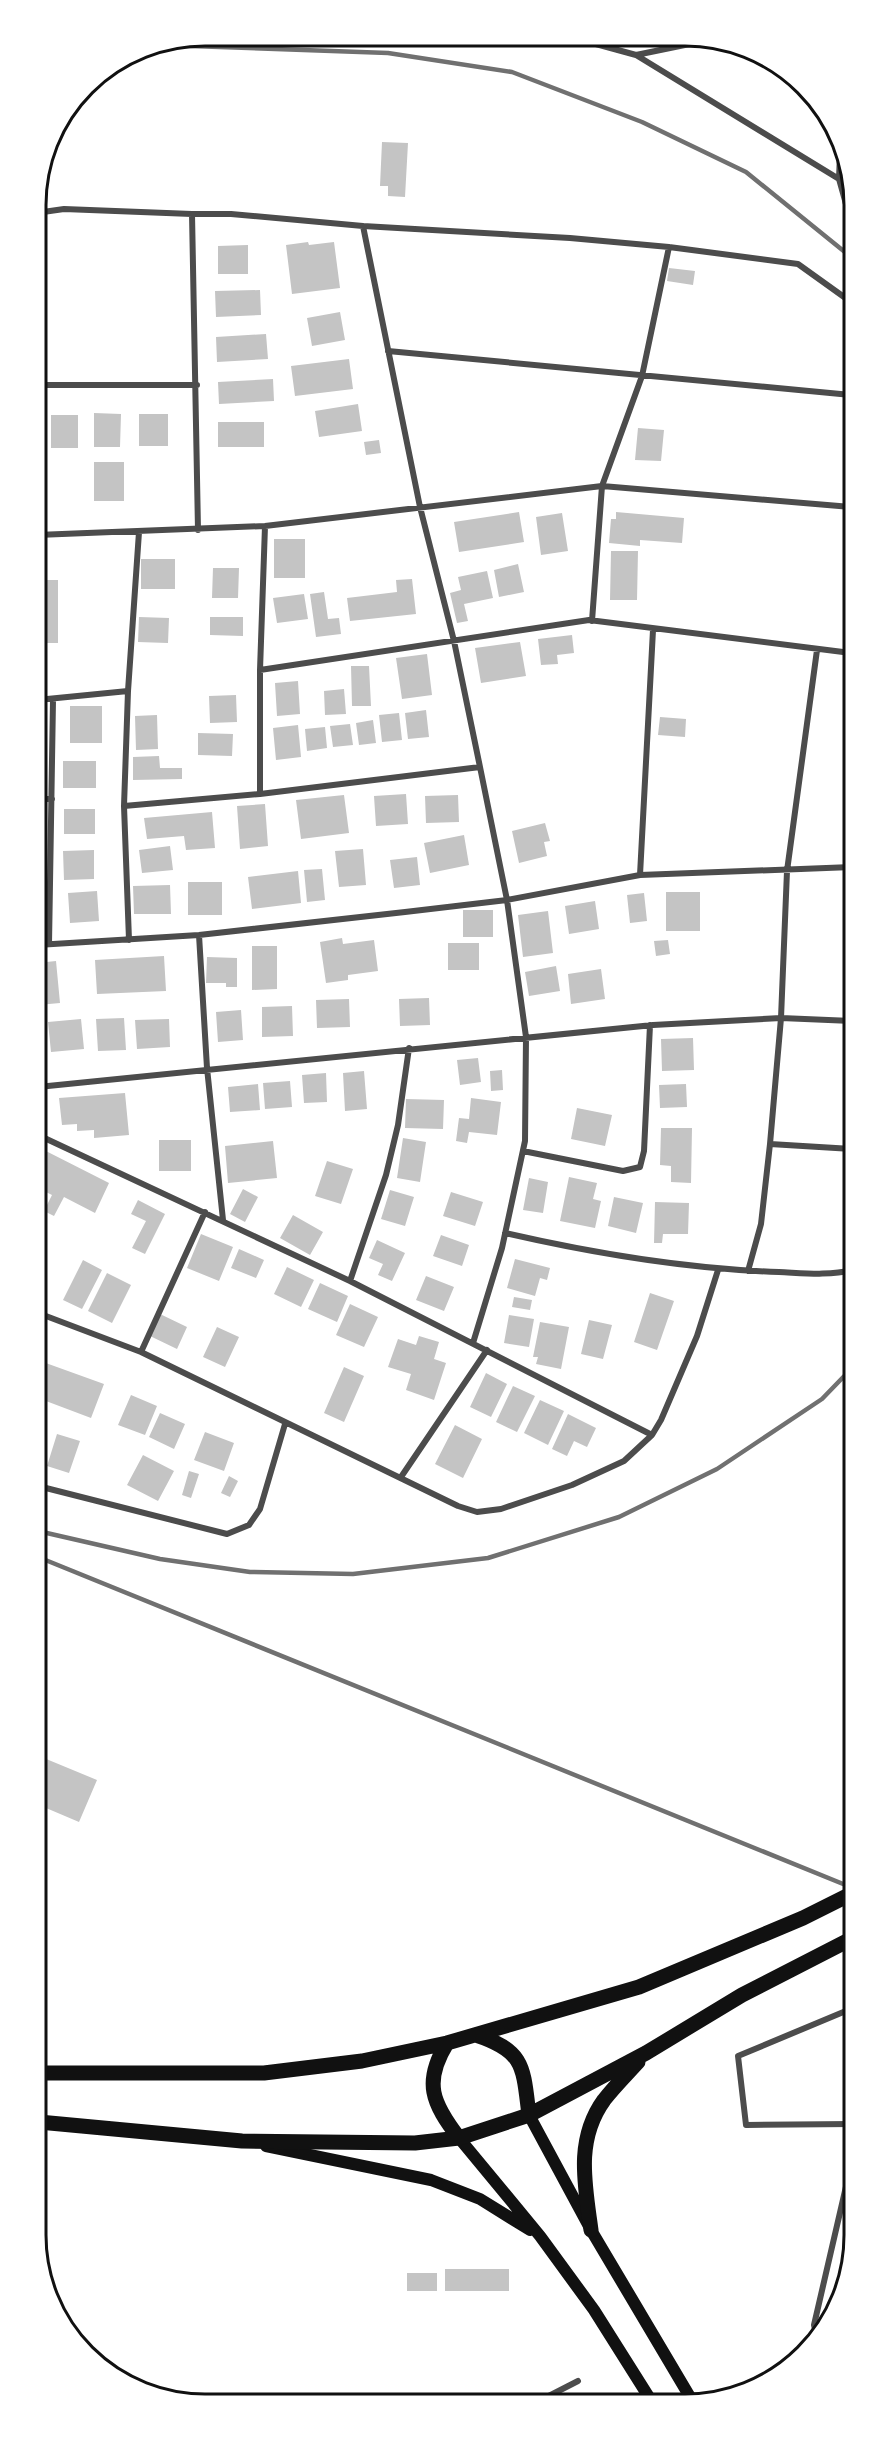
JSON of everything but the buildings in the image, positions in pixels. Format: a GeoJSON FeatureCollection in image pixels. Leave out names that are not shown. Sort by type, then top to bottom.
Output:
{"type":"FeatureCollection","features":[{"type":"Feature","properties":{"kind":"main road"},"geometry":{"type":"LineString","coordinates":[[46,2073],[264,2073],[362,2061],[447,2043],[639,1987],[802,1918],[843,1898]]}},
{"type":"Feature","properties":{"kind":"main road"},"geometry":{"type":"LineString","coordinates":[[46,2123],[242,2141],[415,2143],[459,2138],[529,2115],[646,2053],[742,1995],[843,1943]]}},
{"type":"Feature","properties":{"kind":"main road"},"geometry":{"type":"LineString","coordinates":[[476,2035],[501,2043],[518,2058],[525,2083],[529,2115],[591,2230],[688,2394]]}},
{"type":"Feature","properties":{"kind":"main road"},"geometry":{"type":"LineString","coordinates":[[447,2043],[435,2062],[431,2080],[435,2100],[443,2117],[540,2236],[594,2310],[647,2394]]}},
{"type":"Feature","properties":{"kind":"main road"},"geometry":{"type":"LineString","coordinates":[[591,2230],[583,2168],[585,2142],[604,2100],[646,2053]]}},
{"type":"Feature","properties":{"kind":"main road"},"geometry":{"type":"LineString","coordinates":[[242,2141],[431,2180],[480,2199],[540,2236]]}},
{"type":"Feature","properties":{"kind":"street"},"geometry":{"type":"LineString","coordinates":[[604,46],[636,55],[839,179]]}},
{"type":"Feature","properties":{"kind":"street"},"geometry":{"type":"LineString","coordinates":[[636,55],[680,46]]}},
{"type":"Feature","properties":{"kind":"street"},"geometry":{"type":"LineString","coordinates":[[839,172],[843,192]]}},
{"type":"Feature","properties":{"kind":"street"},"geometry":{"type":"LineString","coordinates":[[47,211],[64,209],[231,214],[363,226],[669,247],[798,264],[844,297]]}},
{"type":"Feature","properties":{"kind":"street"},"geometry":{"type":"LineString","coordinates":[[192,214],[198,530]]}},
{"type":"Feature","properties":{"kind":"street"},"geometry":{"type":"LineString","coordinates":[[363,226],[420,507],[454,641],[507,900],[526,1037],[523,1150],[505,1233],[473,1343]]}},
{"type":"Feature","properties":{"kind":"street"},"geometry":{"type":"LineString","coordinates":[[592,621],[602,486],[642,376],[669,247]]}},
{"type":"Feature","properties":{"kind":"street"},"geometry":{"type":"LineString","coordinates":[[388,351],[844,394]]}},
{"type":"Feature","properties":{"kind":"street"},"geometry":{"type":"LineString","coordinates":[[47,385],[197,385]]}},
{"type":"Feature","properties":{"kind":"street"},"geometry":{"type":"LineString","coordinates":[[47,535],[265,526],[602,486],[844,506]]}},
{"type":"Feature","properties":{"kind":"street"},"geometry":{"type":"LineString","coordinates":[[260,794],[260,669],[265,526]]}},
{"type":"Feature","properties":{"kind":"street"},"geometry":{"type":"LineString","coordinates":[[129,940],[124,806],[128,691],[139,532]]}},
{"type":"Feature","properties":{"kind":"street"},"geometry":{"type":"LineString","coordinates":[[260,669],[592,621],[844,652]]}},
{"type":"Feature","properties":{"kind":"street"},"geometry":{"type":"LineString","coordinates":[[640,875],[653,630]]}},
{"type":"Feature","properties":{"kind":"street"},"geometry":{"type":"LineString","coordinates":[[748,1271],[761,1224],[770,1144],[781,1018],[788,871],[817,650]]}},
{"type":"Feature","properties":{"kind":"street"},"geometry":{"type":"LineString","coordinates":[[47,700],[128,691]]}},
{"type":"Feature","properties":{"kind":"street"},"geometry":{"type":"LineString","coordinates":[[53,700],[49,944],[199,935],[507,900],[640,875],[844,868]]}},
{"type":"Feature","properties":{"kind":"street"},"geometry":{"type":"LineString","coordinates":[[124,806],[260,794],[480,767]]}},
{"type":"Feature","properties":{"kind":"street"},"geometry":{"type":"LineString","coordinates":[[47,799],[52,799]]}},
{"type":"Feature","properties":{"kind":"street"},"geometry":{"type":"LineString","coordinates":[[199,935],[207,1068],[223,1220]]}},
{"type":"Feature","properties":{"kind":"street"},"geometry":{"type":"LineString","coordinates":[[47,1086],[207,1068],[650,1025],[781,1018],[844,1021]]}},
{"type":"Feature","properties":{"kind":"street"},"geometry":{"type":"LineString","coordinates":[[523,1150],[623,1171],[640,1167],[644,1151],[650,1025]]}},
{"type":"Feature","properties":{"kind":"street"},"geometry":{"type":"LineString","coordinates":[[350,1281],[386,1175],[398,1125],[410,1048]]}},
{"type":"Feature","properties":{"kind":"street"},"geometry":{"type":"LineString","coordinates":[[47,1139],[350,1281],[652,1435]]}},
{"type":"Feature","properties":{"kind":"street"},"geometry":{"type":"LineString","coordinates":[[770,1144],[844,1148]]}},
{"type":"Feature","properties":{"kind":"street"},"geometry":{"type":"LineString","coordinates":[[141,1352],[205,1212]]}},
{"type":"Feature","properties":{"kind":"street"},"geometry":{"type":"LineString","coordinates":[[505,1233],[586,1252],[718,1270],[833,1274],[843,1272]]}},
{"type":"Feature","properties":{"kind":"street"},"geometry":{"type":"LineString","coordinates":[[46,1316],[141,1352],[285,1424],[458,1506],[488,1512],[572,1485],[624,1461],[652,1435],[674,1392],[697,1336],[718,1270]]}},
{"type":"Feature","properties":{"kind":"street"},"geometry":{"type":"LineString","coordinates":[[401,1477],[487,1350]]}},
{"type":"Feature","properties":{"kind":"street"},"geometry":{"type":"LineString","coordinates":[[46,1488],[227,1534],[249,1525],[260,1509],[285,1424]]}},
{"type":"Feature","properties":{"kind":"street"},"geometry":{"type":"LineString","coordinates":[[843,2012],[738,2056],[746,2125],[843,2124]]}},
{"type":"Feature","properties":{"kind":"street"},"geometry":{"type":"LineString","coordinates":[[815,2327],[843,2199]]}},
{"type":"Feature","properties":{"kind":"street"},"geometry":{"type":"LineString","coordinates":[[553,2394],[578,2381]]}},
{"type":"Feature","properties":{"kind":"railway"},"geometry":{"type":"LineString","coordinates":[[217,47],[388,53],[512,72],[642,122],[746,172],[844,251]]}},
{"type":"Feature","properties":{"kind":"railway"},"geometry":{"type":"LineString","coordinates":[[46,1533],[160,1559],[250,1572],[353,1574],[488,1558],[619,1517],[717,1469],[822,1399],[843,1377]]}},
{"type":"Feature","properties":{"kind":"railway"},"geometry":{"type":"LineString","coordinates":[[46,1560],[843,1884]]}}]}
